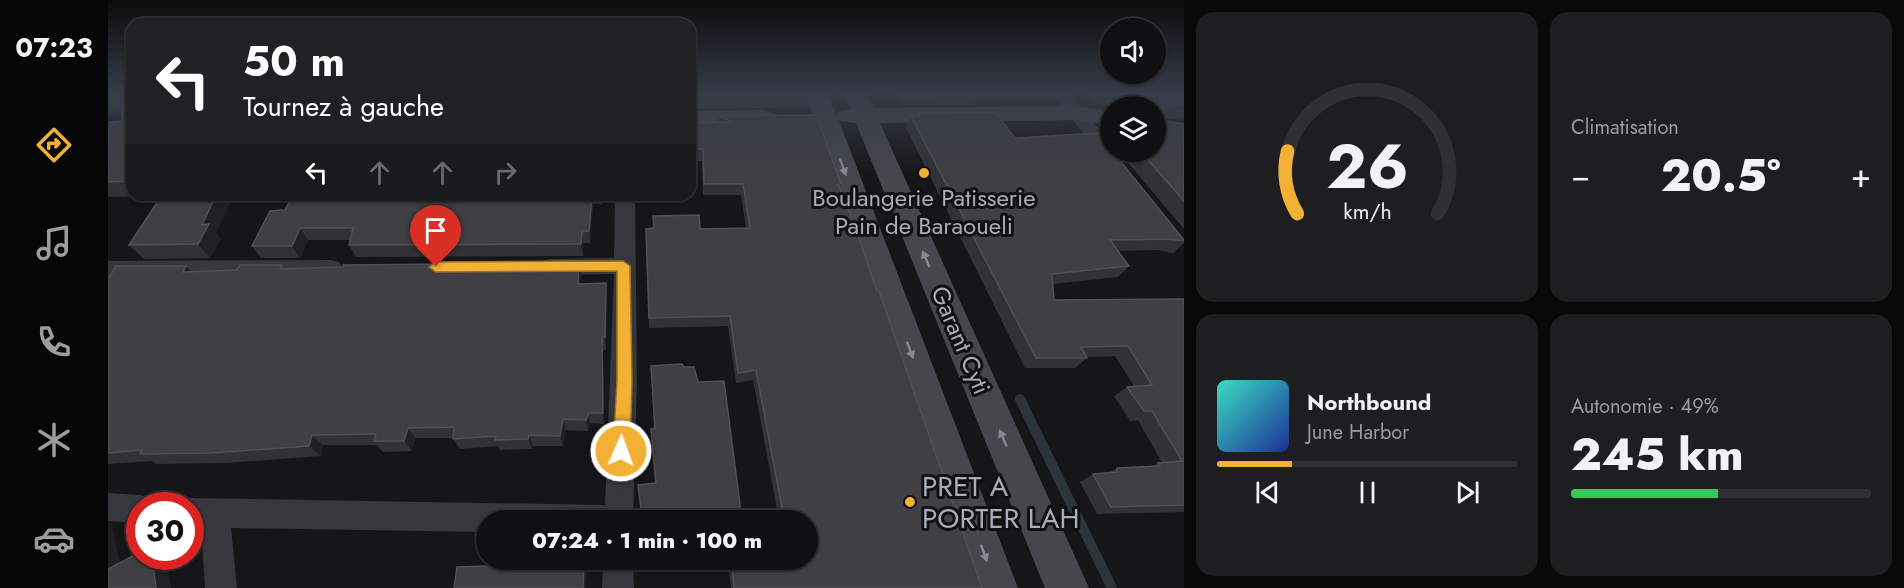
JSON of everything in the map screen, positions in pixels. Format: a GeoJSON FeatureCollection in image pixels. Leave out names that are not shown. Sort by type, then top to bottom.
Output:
{"type":"FeatureCollection","features":[{"type":"Feature","properties":{"kind":"main road","name":"Garant Cyti"},"geometry":{"type":"LineString","coordinates":[[809,119],[996,588]]}},
{"type":"Feature","properties":{"kind":"main road","name":"Garant Cyti"},"geometry":{"type":"LineString","coordinates":[[867,119],[1067,588]]}},
{"type":"Feature","properties":{"kind":"street"},"geometry":{"type":"LineString","coordinates":[[1081,119],[1126,176]]}},
{"type":"Feature","properties":{"kind":"street"},"geometry":{"type":"LineString","coordinates":[[619,510],[624,381],[625,201]]}},
{"type":"Feature","properties":{"kind":"street"},"geometry":{"type":"LineString","coordinates":[[527,267],[623,266]]}},
{"type":"Feature","properties":{"kind":"street"},"geometry":{"type":"LineString","coordinates":[[108,269],[348,268]]}},
{"type":"Feature","properties":{"kind":"street"},"geometry":{"type":"LineString","coordinates":[[108,507],[126,508]]}},
{"type":"Feature","properties":{"kind":"street"},"geometry":{"type":"LineString","coordinates":[[204,514],[476,518]]}},
{"type":"Feature","properties":{"kind":"street"},"geometry":{"type":"LineString","coordinates":[[204,518],[221,588]]}},
{"type":"Feature","properties":{"kind":"street"},"geometry":{"type":"LineString","coordinates":[[618,570],[618,588]]}},
{"type":"Feature","properties":{"kind":"building"},"geometry":{"type":"Polygon","coordinates":[[[126,119],[126,181],[108,182],[108,122],[126,119]]]}},
{"type":"Feature","properties":{"kind":"building"},"geometry":{"type":"Polygon","coordinates":[[[726,119],[818,119],[841,184],[838,184],[877,291],[879,291],[982,588],[734,588],[732,570],[818,570],[818,510],[782,510],[756,370],[738,373],[730,316],[649,318],[646,229],[654,228],[653,216],[699,215],[700,229],[750,228],[743,184],[704,184],[703,149],[696,150],[696,123],[732,122],[726,119]]]}},
{"type":"Feature","properties":{"kind":"building"},"geometry":{"type":"Polygon","coordinates":[[[913,119],[1001,119],[1015,138],[1098,133],[1100,136],[1100,162],[1121,162],[1184,240],[1110,240],[1129,266],[1052,274],[1054,300],[1184,299],[1184,505],[1111,507],[1093,474],[1117,472],[1117,468],[1160,466],[1158,463],[1182,461],[1152,411],[1144,411],[1127,387],[1152,385],[1128,346],[1081,347],[1087,358],[1036,358],[913,119]]]}},
{"type":"Feature","properties":{"kind":"building"},"geometry":{"type":"Polygon","coordinates":[[[1166,121],[1184,124],[1184,201],[1150,162],[1166,162],[1166,121]]]}},
{"type":"Feature","properties":{"kind":"building"},"geometry":{"type":"Polygon","coordinates":[[[158,201],[213,201],[202,225],[209,224],[198,244],[129,245],[158,201]]]}},
{"type":"Feature","properties":{"kind":"building"},"geometry":{"type":"Polygon","coordinates":[[[290,201],[592,201],[589,231],[582,231],[581,244],[349,245],[353,228],[300,228],[292,246],[252,246],[270,211],[285,210],[290,201]]]}},
{"type":"Feature","properties":{"kind":"building"},"geometry":{"type":"Polygon","coordinates":[[[579,263],[578,284],[606,283],[605,337],[602,337],[603,413],[589,413],[586,420],[563,419],[560,436],[529,435],[528,439],[495,440],[496,436],[453,439],[454,427],[408,428],[404,441],[374,441],[376,434],[312,435],[309,446],[211,453],[140,454],[142,450],[108,453],[108,279],[116,266],[186,266],[183,272],[237,270],[240,265],[282,265],[280,269],[343,267],[343,265],[579,263]]]}},
{"type":"Feature","properties":{"kind":"building"},"geometry":{"type":"Polygon","coordinates":[[[682,364],[684,367],[694,367],[698,382],[724,381],[741,510],[641,509],[638,485],[656,483],[651,429],[655,429],[651,366],[682,364]]]}},
{"type":"Feature","properties":{"kind":"building"},"geometry":{"type":"Polygon","coordinates":[[[126,559],[126,570],[154,570],[156,588],[108,588],[108,569],[126,559]]]}},
{"type":"Feature","properties":{"kind":"building"},"geometry":{"type":"Polygon","coordinates":[[[476,566],[476,570],[584,570],[583,588],[454,588],[457,567],[476,566]]]}},
{"type":"Feature","properties":{"kind":"waterway"},"geometry":{"type":"LineString","coordinates":[[1020,399],[1112,588]]}},
{"type":"Feature","properties":{"kind":"place","name":"Boulangerie Patisserie Pain de Baraoueli"},"geometry":{"type":"Point","coordinates":[924,173]}},
{"type":"Feature","properties":{"kind":"place","name":"PRET A PORTER LAH"},"geometry":{"type":"Point","coordinates":[910,502]}},
{"type":"Feature","properties":{"kind":"route"},"geometry":{"type":"LineString","coordinates":[[436,267],[623,266],[624,381],[621,451]]}}]}
